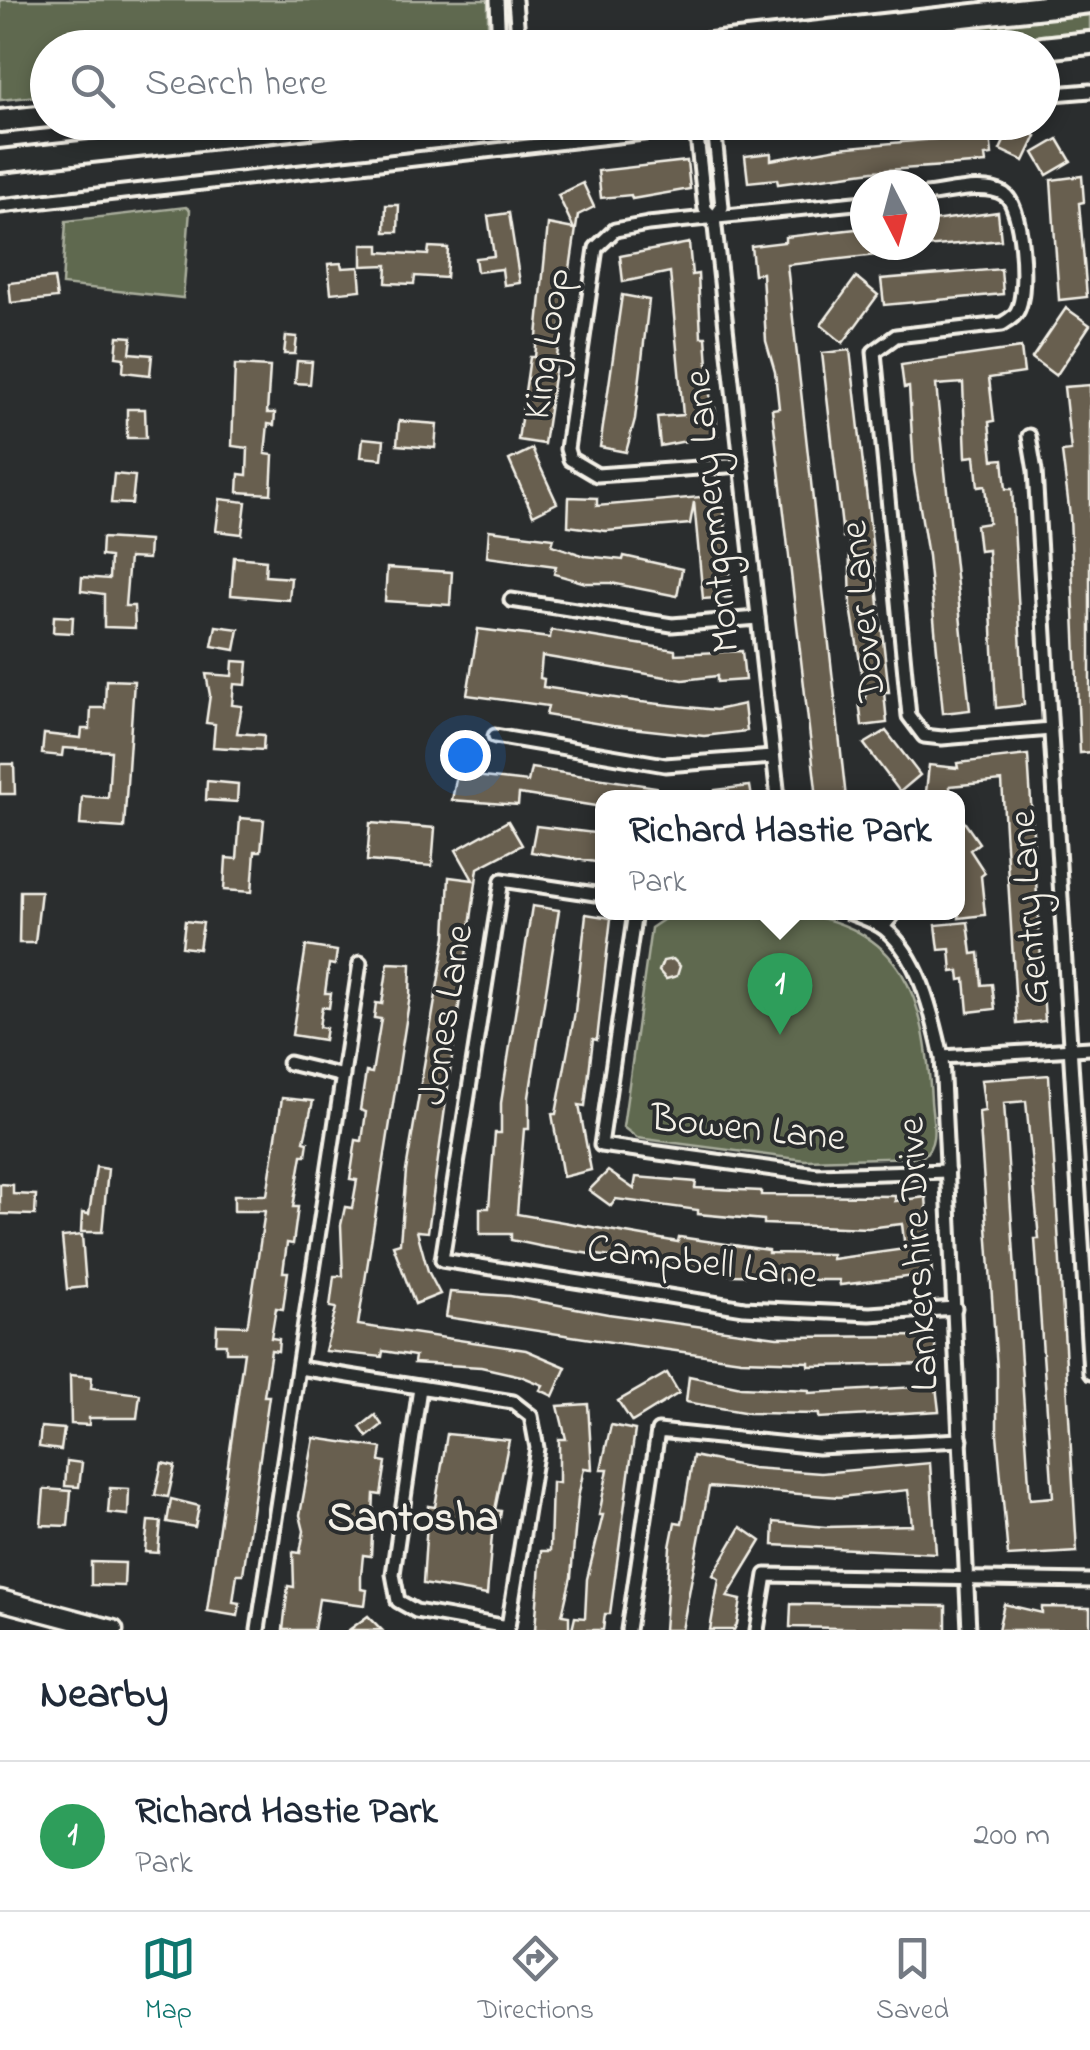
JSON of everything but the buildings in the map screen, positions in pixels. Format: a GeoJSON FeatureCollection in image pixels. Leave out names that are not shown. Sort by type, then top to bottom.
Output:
{"type":"FeatureCollection","features":[{"type":"Feature","properties":{"kind":"main road"},"geometry":{"type":"LineString","coordinates":[[837,30],[1090,2]]}},
{"type":"Feature","properties":{"kind":"main road"},"geometry":{"type":"LineString","coordinates":[[1060,46],[1090,43]]}},
{"type":"Feature","properties":{"kind":"main road"},"geometry":{"type":"LineString","coordinates":[[0,121],[30,118]]}},
{"type":"Feature","properties":{"kind":"main road"},"geometry":{"type":"LineString","coordinates":[[0,161],[191,140]]}},
{"type":"Feature","properties":{"kind":"main road"},"geometry":{"type":"LineString","coordinates":[[0,1600],[114,1630]]}},
{"type":"Feature","properties":{"kind":"street"},"geometry":{"type":"LineString","coordinates":[[497,0],[499,30]]}},
{"type":"Feature","properties":{"kind":"street"},"geometry":{"type":"LineString","coordinates":[[515,0],[518,30]]}},
{"type":"Feature","properties":{"kind":"street"},"geometry":{"type":"LineString","coordinates":[[1060,94],[1090,91]]}},
{"type":"Feature","properties":{"kind":"street"},"geometry":{"type":"LineString","coordinates":[[0,206],[588,140]]}},
{"type":"Feature","properties":{"kind":"street","name":"Montgomery Lane"},"geometry":{"type":"LineString","coordinates":[[697,140],[705,208],[714,218],[777,790]]}},
{"type":"Feature","properties":{"kind":"street","name":"Montgomery Lane"},"geometry":{"type":"LineString","coordinates":[[714,218],[722,207],[715,140]]}},
{"type":"Feature","properties":{"kind":"street","name":"Dover Lane"},"geometry":{"type":"LineString","coordinates":[[940,194],[979,190],[1008,196],[1018,214],[1022,294],[1014,316],[995,326],[896,336],[876,348],[872,364],[909,716],[924,736],[942,738],[1051,728]]}},
{"type":"Feature","properties":{"kind":"street"},"geometry":{"type":"LineString","coordinates":[[714,218],[850,204]]}},
{"type":"Feature","properties":{"kind":"street","name":"King Loop"},"geometry":{"type":"LineString","coordinates":[[714,218],[615,230],[596,248],[567,449],[577,467],[596,475],[742,465]]}},
{"type":"Feature","properties":{"kind":"street","name":"Gentry Lane"},"geometry":{"type":"LineString","coordinates":[[1029,436],[1035,471],[1073,1049],[1090,1372]]}},
{"type":"Feature","properties":{"kind":"street"},"geometry":{"type":"LineString","coordinates":[[511,600],[672,625],[758,618]]}},
{"type":"Feature","properties":{"kind":"street"},"geometry":{"type":"LineString","coordinates":[[496,736],[664,765],[773,757]]}},
{"type":"Feature","properties":{"kind":"street","name":"Jones Lane"},"geometry":{"type":"LineString","coordinates":[[442,1260],[502,880],[595,894]]}},
{"type":"Feature","properties":{"kind":"street","name":"Bowen Lane"},"geometry":{"type":"LineString","coordinates":[[634,920],[601,1145],[817,1175],[948,1170]]}},
{"type":"Feature","properties":{"kind":"street"},"geometry":{"type":"LineString","coordinates":[[867,920],[883,927],[889,920]]}},
{"type":"Feature","properties":{"kind":"street","name":"Lankershire Drive"},"geometry":{"type":"LineString","coordinates":[[883,927],[902,949],[928,999],[942,1057],[969,1630]]}},
{"type":"Feature","properties":{"kind":"street"},"geometry":{"type":"LineString","coordinates":[[258,1630],[360,963]]}},
{"type":"Feature","properties":{"kind":"street"},"geometry":{"type":"LineString","coordinates":[[942,1057],[1090,1048]]}},
{"type":"Feature","properties":{"kind":"street"},"geometry":{"type":"LineString","coordinates":[[289,1064],[343,1076]]}},
{"type":"Feature","properties":{"kind":"street","name":"Campbell Lane"},"geometry":{"type":"LineString","coordinates":[[442,1260],[744,1308],[870,1314],[955,1308]]}},
{"type":"Feature","properties":{"kind":"street"},"geometry":{"type":"LineString","coordinates":[[299,1368],[513,1402],[531,1416],[537,1448],[507,1628],[416,1611],[398,1601],[393,1574],[420,1388]]}},
{"type":"Feature","properties":{"kind":"street"},"geometry":{"type":"LineString","coordinates":[[628,1630],[658,1431],[818,1447],[962,1440]]}},
{"type":"Feature","properties":{"kind":"street"},"geometry":{"type":"LineString","coordinates":[[758,1630],[766,1575],[1090,1580]]}},
{"type":"Feature","properties":{"kind":"green space"},"geometry":{"type":"Polygon","coordinates":[[[0,0],[488,0],[488,30],[30,30],[30,97],[0,100],[0,0]]]}},
{"type":"Feature","properties":{"kind":"green space"},"geometry":{"type":"Polygon","coordinates":[[[1090,13],[1090,30],[1060,33],[1060,30],[943,30],[1090,13]]]}},
{"type":"Feature","properties":{"kind":"green space"},"geometry":{"type":"Polygon","coordinates":[[[186,207],[190,210],[183,298],[62,285],[66,221],[186,207]]]}},
{"type":"Feature","properties":{"kind":"green space"},"geometry":{"type":"Polygon","coordinates":[[[663,920],[827,920],[859,932],[883,950],[901,972],[923,1029],[934,1131],[928,1152],[922,1157],[805,1160],[637,1138],[623,1127],[651,928],[663,920]]]}},
{"type":"Feature","properties":{"kind":"place","name":"Richard Hastie Park"},"geometry":{"type":"Point","coordinates":[780,1035]}},
{"type":"Feature","properties":{"kind":"district","name":"Santosha"},"geometry":{"type":"Point","coordinates":[413,1519]}}]}
